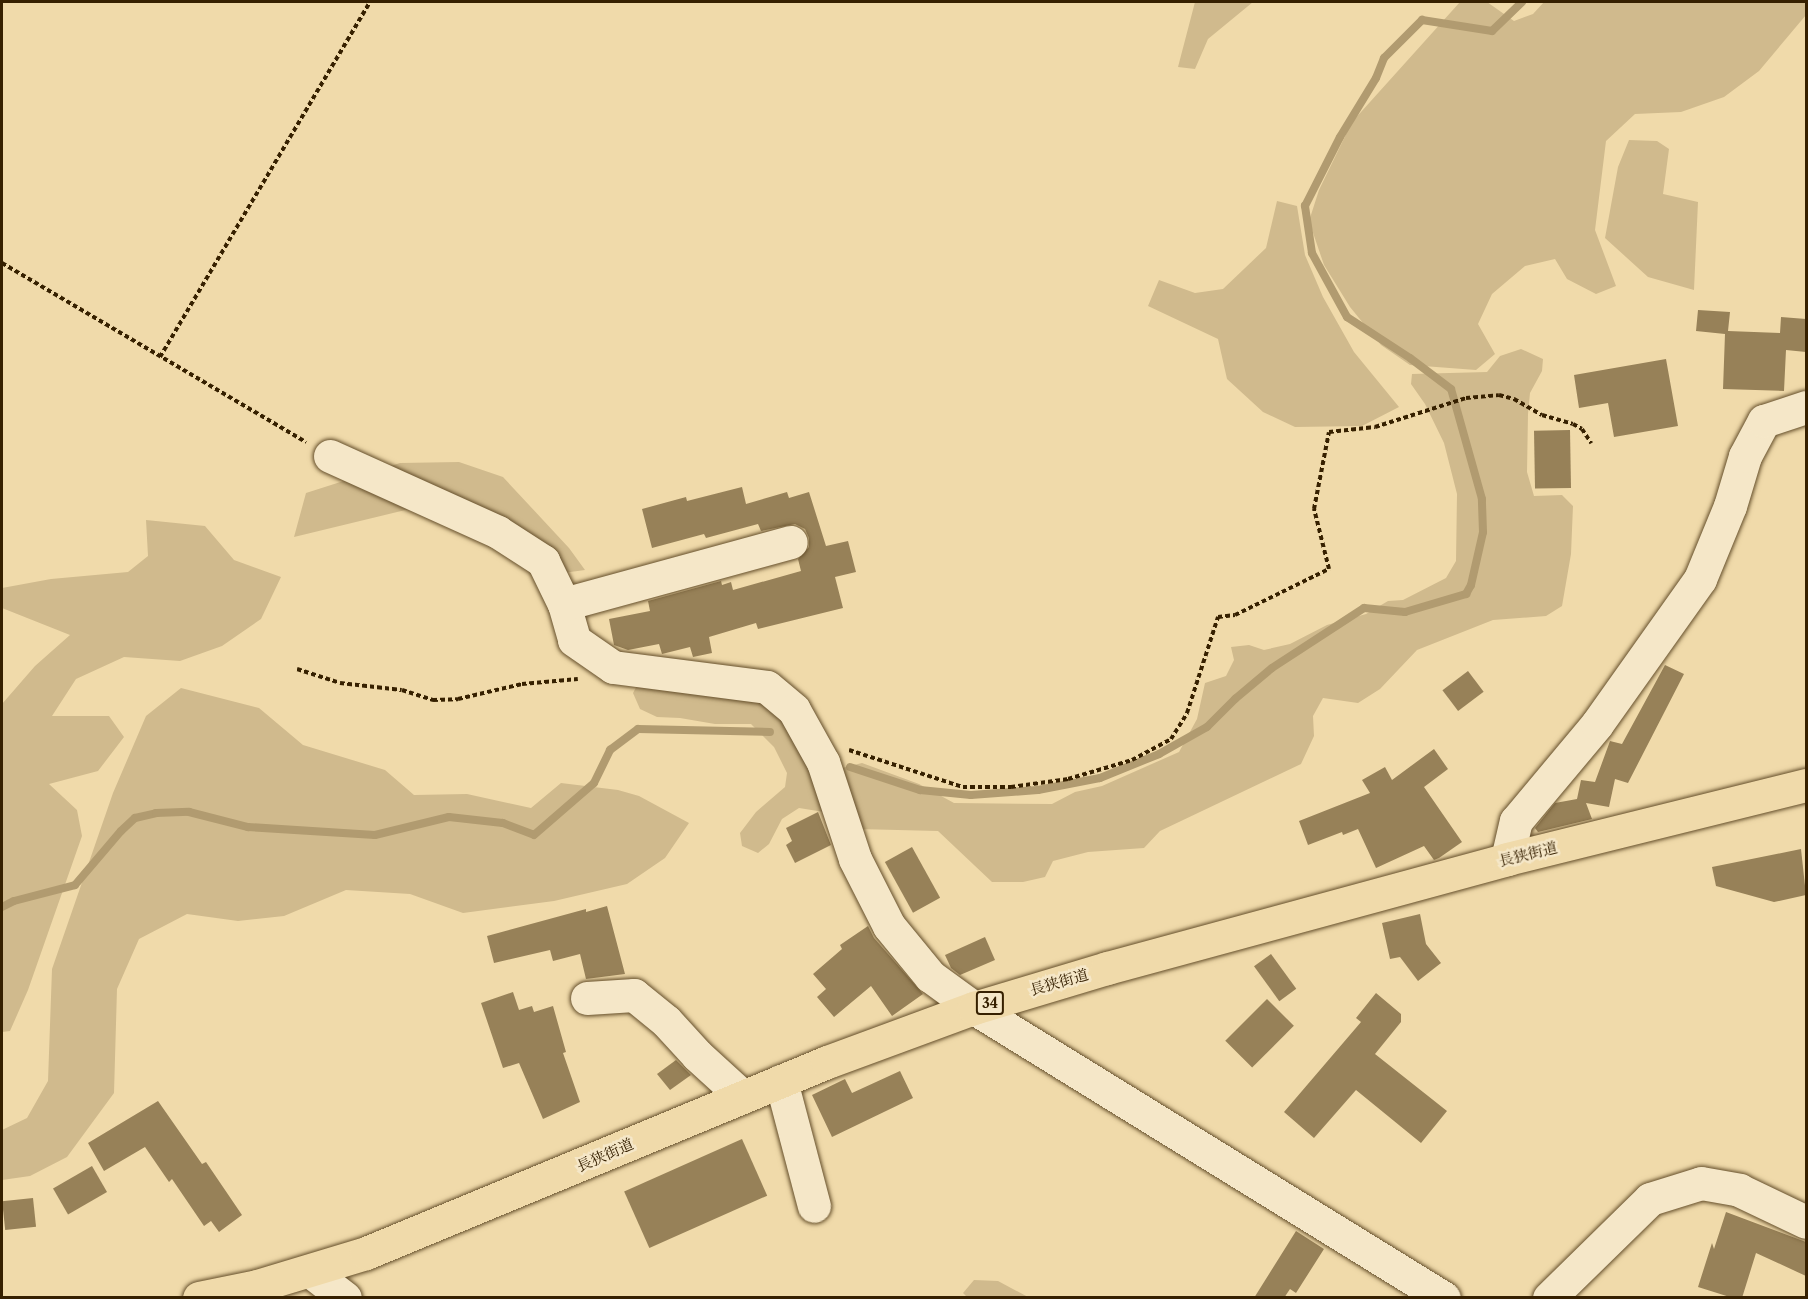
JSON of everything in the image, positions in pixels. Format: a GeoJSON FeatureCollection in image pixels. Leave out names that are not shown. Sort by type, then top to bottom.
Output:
{"type":"FeatureCollection","features":[{"type":"Feature","properties":{"kind":"main road","name":"長狭街道"},"geometry":{"type":"LineString","coordinates":[[199,1298],[310,1271],[366,1254],[781,1081],[975,1008],[1119,965],[1508,859],[1806,785]]}},
{"type":"Feature","properties":{"kind":"street"},"geometry":{"type":"LineString","coordinates":[[1508,859],[1516,821],[1597,724],[1700,579],[1730,507],[1745,456],[1764,421],[1806,407]]}},
{"type":"Feature","properties":{"kind":"street"},"geometry":{"type":"LineString","coordinates":[[330,456],[498,532],[543,561],[564,604],[574,640],[610,665],[767,687],[794,710],[823,762],[855,859],[889,926],[930,976],[975,1008],[1444,1298]]}},
{"type":"Feature","properties":{"kind":"street"},"geometry":{"type":"LineString","coordinates":[[564,604],[791,542]]}},
{"type":"Feature","properties":{"kind":"street"},"geometry":{"type":"LineString","coordinates":[[587,998],[634,995],[666,1021],[697,1056],[743,1097]]}},
{"type":"Feature","properties":{"kind":"street"},"geometry":{"type":"LineString","coordinates":[[781,1081],[814,1206]]}},
{"type":"Feature","properties":{"kind":"street"},"geometry":{"type":"LineString","coordinates":[[1549,1298],[1650,1199],[1701,1183],[1739,1191],[1806,1222]]}},
{"type":"Feature","properties":{"kind":"street"},"geometry":{"type":"LineString","coordinates":[[310,1271],[345,1298]]}},
{"type":"Feature","properties":{"kind":"path"},"geometry":{"type":"LineString","coordinates":[[160,357],[370,2]]}},
{"type":"Feature","properties":{"kind":"path"},"geometry":{"type":"LineString","coordinates":[[2,263],[330,456]]}},
{"type":"Feature","properties":{"kind":"path"},"geometry":{"type":"LineString","coordinates":[[813,744],[851,750],[963,787],[1011,787],[1068,779],[1132,760],[1171,739],[1187,713],[1218,617],[1235,615],[1329,569],[1314,509],[1329,432],[1375,428],[1466,398],[1498,395],[1514,399],[1542,416],[1573,424],[1582,429],[1591,443]]}},
{"type":"Feature","properties":{"kind":"path"},"geometry":{"type":"LineString","coordinates":[[297,669],[340,683],[402,690],[433,700],[458,699],[522,684],[596,676],[610,665]]}},
{"type":"Feature","properties":{"kind":"shaded area"},"geometry":{"type":"Polygon","coordinates":[[[1195,2],[1253,2],[1208,39],[1195,69],[1178,67],[1195,2]]]}},
{"type":"Feature","properties":{"kind":"shaded area"},"geometry":{"type":"Polygon","coordinates":[[[1460,2],[1487,2],[1514,21],[1533,14],[1544,2],[1806,2],[1806,15],[1759,71],[1724,97],[1681,112],[1635,114],[1606,141],[1595,230],[1616,286],[1596,294],[1567,279],[1555,259],[1525,266],[1492,294],[1478,324],[1495,354],[1476,370],[1410,365],[1381,345],[1350,307],[1324,265],[1309,221],[1319,190],[1352,122],[1460,2]]]}},
{"type":"Feature","properties":{"kind":"shaded area"},"geometry":{"type":"Polygon","coordinates":[[[1629,140],[1657,141],[1669,149],[1663,194],[1698,202],[1694,290],[1648,277],[1605,238],[1618,167],[1629,140]]]}},
{"type":"Feature","properties":{"kind":"shaded area"},"geometry":{"type":"Polygon","coordinates":[[[1277,201],[1297,206],[1305,255],[1323,297],[1354,352],[1399,407],[1362,426],[1295,427],[1263,412],[1227,379],[1218,339],[1148,306],[1159,280],[1195,293],[1223,289],[1266,248],[1277,201]]]}},
{"type":"Feature","properties":{"kind":"shaded area"},"geometry":{"type":"Polygon","coordinates":[[[1521,349],[1543,359],[1542,371],[1530,393],[1528,414],[1527,472],[1534,496],[1562,495],[1573,506],[1571,554],[1562,606],[1546,616],[1493,620],[1417,650],[1380,689],[1358,703],[1323,698],[1313,716],[1314,736],[1301,764],[1160,831],[1144,848],[1088,852],[1053,861],[1045,877],[1023,882],[992,882],[938,831],[857,829],[824,812],[799,808],[782,819],[769,844],[758,853],[742,846],[740,833],[756,812],[785,787],[787,773],[774,747],[751,724],[715,724],[657,717],[640,709],[633,693],[640,680],[752,691],[838,769],[862,763],[919,784],[954,803],[1052,804],[1075,792],[1102,786],[1179,752],[1197,719],[1205,683],[1226,676],[1234,660],[1231,647],[1249,645],[1264,650],[1290,644],[1327,625],[1366,614],[1388,601],[1403,600],[1446,578],[1456,561],[1457,494],[1444,443],[1425,404],[1411,384],[1412,374],[1487,372],[1500,356],[1521,349]]]}},
{"type":"Feature","properties":{"kind":"shaded area"},"geometry":{"type":"Polygon","coordinates":[[[459,462],[503,477],[569,548],[585,570],[563,573],[459,497],[294,537],[306,493],[400,463],[459,462]]]}},
{"type":"Feature","properties":{"kind":"shaded area"},"geometry":{"type":"Polygon","coordinates":[[[146,520],[205,526],[234,560],[281,577],[261,619],[222,646],[180,661],[124,657],[76,679],[52,716],[109,716],[124,737],[98,771],[49,784],[77,810],[82,836],[28,990],[10,1031],[2,1032],[2,704],[35,666],[70,635],[2,608],[2,588],[51,579],[128,572],[148,556],[146,520]]]}},
{"type":"Feature","properties":{"kind":"shaded area"},"geometry":{"type":"Polygon","coordinates":[[[181,688],[259,708],[303,745],[385,770],[414,795],[467,794],[531,808],[561,783],[618,790],[639,796],[689,823],[665,858],[627,884],[554,901],[463,913],[410,894],[346,890],[284,916],[238,921],[187,914],[139,939],[117,989],[114,1093],[67,1157],[30,1176],[2,1180],[2,1130],[27,1118],[48,1081],[52,969],[113,793],[146,716],[181,688]]]}},
{"type":"Feature","properties":{"kind":"shaded area"},"geometry":{"type":"Polygon","coordinates":[[[974,1280],[998,1281],[1028,1297],[967,1297],[963,1293],[974,1280]]]}},
{"type":"Feature","properties":{"kind":"building"},"geometry":{"type":"Polygon","coordinates":[[[1698,310],[1730,312],[1728,331],[1780,333],[1781,317],[1806,319],[1806,352],[1786,350],[1784,391],[1723,389],[1725,334],[1696,331],[1698,310]]]}},
{"type":"Feature","properties":{"kind":"building"},"geometry":{"type":"Polygon","coordinates":[[[1666,359],[1678,426],[1614,437],[1608,403],[1579,408],[1574,375],[1666,359]]]}},
{"type":"Feature","properties":{"kind":"building"},"geometry":{"type":"Polygon","coordinates":[[[1570,430],[1571,488],[1535,489],[1534,431],[1570,430]]]}},
{"type":"Feature","properties":{"kind":"building"},"geometry":{"type":"Polygon","coordinates":[[[742,487],[746,504],[787,492],[789,498],[809,492],[826,546],[848,541],[856,572],[835,577],[843,608],[758,629],[756,623],[709,637],[712,653],[693,657],[690,647],[662,654],[659,644],[628,650],[614,645],[609,619],[650,611],[648,601],[721,581],[722,585],[731,582],[733,590],[801,571],[798,559],[809,547],[809,538],[805,529],[795,524],[761,531],[758,524],[706,538],[704,534],[652,548],[642,509],[686,497],[687,501],[742,487]]]}},
{"type":"Feature","properties":{"kind":"building"},"geometry":{"type":"Polygon","coordinates":[[[1665,665],[1684,674],[1628,783],[1615,779],[1609,807],[1586,803],[1592,819],[1538,832],[1535,828],[1555,803],[1577,799],[1581,780],[1595,782],[1610,741],[1622,744],[1665,665]]]}},
{"type":"Feature","properties":{"kind":"building"},"geometry":{"type":"Polygon","coordinates":[[[1468,671],[1484,692],[1458,711],[1442,690],[1468,671]]]}},
{"type":"Feature","properties":{"kind":"building"},"geometry":{"type":"Polygon","coordinates":[[[1434,749],[1448,769],[1424,787],[1462,842],[1434,860],[1424,846],[1376,868],[1358,829],[1343,835],[1342,832],[1308,845],[1299,821],[1370,793],[1362,780],[1385,767],[1392,780],[1434,749]]]}},
{"type":"Feature","properties":{"kind":"building"},"geometry":{"type":"Polygon","coordinates":[[[818,812],[831,845],[795,863],[786,845],[792,841],[786,828],[818,812]]]}},
{"type":"Feature","properties":{"kind":"building"},"geometry":{"type":"Polygon","coordinates":[[[912,847],[940,898],[913,913],[885,862],[912,847]]]}},
{"type":"Feature","properties":{"kind":"building"},"geometry":{"type":"Polygon","coordinates":[[[1801,849],[1806,895],[1774,902],[1716,886],[1712,867],[1801,849]]]}},
{"type":"Feature","properties":{"kind":"building"},"geometry":{"type":"Polygon","coordinates":[[[607,906],[625,974],[586,979],[580,954],[553,961],[550,950],[494,963],[487,936],[586,909],[586,912],[607,906]]]}},
{"type":"Feature","properties":{"kind":"building"},"geometry":{"type":"Polygon","coordinates":[[[1420,914],[1426,944],[1441,963],[1418,981],[1400,957],[1390,959],[1382,923],[1420,914]]]}},
{"type":"Feature","properties":{"kind":"building"},"geometry":{"type":"Polygon","coordinates":[[[868,926],[874,938],[923,994],[892,1016],[871,986],[834,1017],[817,997],[826,989],[813,974],[842,949],[840,945],[868,926]]]}},
{"type":"Feature","properties":{"kind":"building"},"geometry":{"type":"Polygon","coordinates":[[[985,937],[995,960],[960,975],[951,968],[945,955],[985,937]]]}},
{"type":"Feature","properties":{"kind":"building"},"geometry":{"type":"Polygon","coordinates":[[[1271,954],[1296,989],[1279,1001],[1254,966],[1271,954]]]}},
{"type":"Feature","properties":{"kind":"building"},"geometry":{"type":"Polygon","coordinates":[[[513,992],[519,1010],[532,1006],[534,1012],[553,1006],[566,1052],[563,1053],[580,1102],[543,1119],[519,1063],[503,1068],[481,1003],[513,992]]]}},
{"type":"Feature","properties":{"kind":"building"},"geometry":{"type":"Polygon","coordinates":[[[1376,993],[1401,1014],[1401,1022],[1375,1054],[1447,1111],[1421,1143],[1356,1090],[1314,1138],[1284,1112],[1361,1022],[1356,1018],[1376,993]]]}},
{"type":"Feature","properties":{"kind":"building"},"geometry":{"type":"Polygon","coordinates":[[[1267,999],[1294,1026],[1252,1068],[1225,1041],[1267,999]]]}},
{"type":"Feature","properties":{"kind":"building"},"geometry":{"type":"Polygon","coordinates":[[[676,1060],[691,1075],[670,1090],[657,1074],[676,1060]]]}},
{"type":"Feature","properties":{"kind":"building"},"geometry":{"type":"Polygon","coordinates":[[[900,1071],[913,1098],[832,1137],[812,1095],[845,1079],[852,1093],[900,1071]]]}},
{"type":"Feature","properties":{"kind":"building"},"geometry":{"type":"Polygon","coordinates":[[[158,1101],[202,1164],[206,1162],[242,1215],[219,1232],[211,1221],[204,1226],[172,1179],[169,1182],[145,1147],[104,1171],[88,1143],[158,1101]]]}},
{"type":"Feature","properties":{"kind":"building"},"geometry":{"type":"Polygon","coordinates":[[[742,1139],[767,1196],[649,1248],[624,1191],[742,1139]]]}},
{"type":"Feature","properties":{"kind":"building"},"geometry":{"type":"Polygon","coordinates":[[[92,1166],[107,1192],[68,1214],[53,1188],[92,1166]]]}},
{"type":"Feature","properties":{"kind":"building"},"geometry":{"type":"Polygon","coordinates":[[[33,1198],[36,1227],[5,1230],[2,1201],[33,1198]]]}},
{"type":"Feature","properties":{"kind":"building"},"geometry":{"type":"Polygon","coordinates":[[[1726,1212],[1806,1242],[1806,1276],[1756,1253],[1742,1298],[1733,1298],[1698,1287],[1712,1243],[1714,1249],[1726,1212]]]}},
{"type":"Feature","properties":{"kind":"building"},"geometry":{"type":"Polygon","coordinates":[[[1296,1231],[1324,1249],[1296,1293],[1290,1289],[1284,1298],[1254,1298],[1296,1231]]]}},
{"type":"Feature","properties":{"kind":"waterway"},"geometry":{"type":"LineString","coordinates":[[850,767],[920,790],[971,795],[1038,790],[1100,778],[1159,754],[1207,727],[1235,699],[1272,668],[1364,608],[1405,612],[1466,594],[1471,585],[1483,532],[1482,499],[1451,389],[1410,358],[1347,317],[1312,253],[1305,206],[1340,137],[1376,78],[1384,58],[1422,20],[1492,31],[1522,2]]}},
{"type":"Feature","properties":{"kind":"waterway"},"geometry":{"type":"LineString","coordinates":[[2,907],[14,901],[75,885],[135,818],[156,813],[189,812],[248,827],[375,835],[449,817],[503,823],[534,835],[594,783],[610,750],[638,729],[770,732]]}}]}
